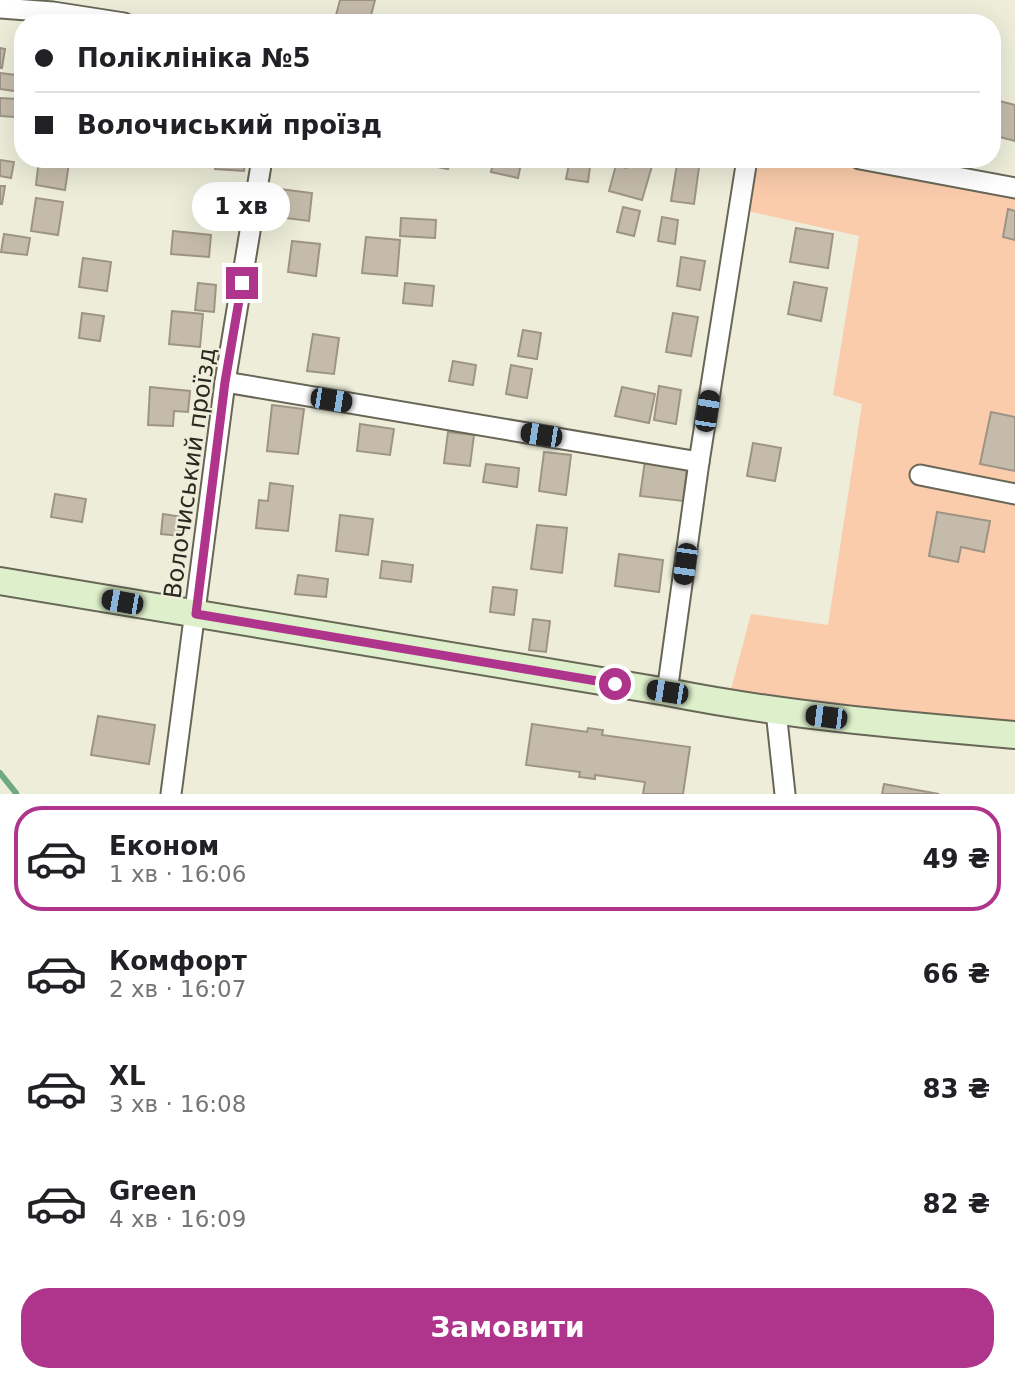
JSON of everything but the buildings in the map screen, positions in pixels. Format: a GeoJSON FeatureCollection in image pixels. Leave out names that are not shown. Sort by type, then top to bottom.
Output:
{"type":"FeatureCollection","features":[{"type":"Feature","properties":{"kind":"main road"},"geometry":{"type":"LineString","coordinates":[[0,581],[776,711],[1015,735]]}},
{"type":"Feature","properties":{"kind":"street"},"geometry":{"type":"LineString","coordinates":[[0,8],[66,14]]}},
{"type":"Feature","properties":{"kind":"street","name":"Волочиський проїзд"},"geometry":{"type":"LineString","coordinates":[[171,794],[225,382],[261,168]]}},
{"type":"Feature","properties":{"kind":"street"},"geometry":{"type":"LineString","coordinates":[[667,692],[699,462],[746,168]]}},
{"type":"Feature","properties":{"kind":"street"},"geometry":{"type":"LineString","coordinates":[[908,168],[1015,188]]}},
{"type":"Feature","properties":{"kind":"street"},"geometry":{"type":"LineString","coordinates":[[225,382],[699,462]]}},
{"type":"Feature","properties":{"kind":"street"},"geometry":{"type":"LineString","coordinates":[[920,475],[1015,494]]}},
{"type":"Feature","properties":{"kind":"street"},"geometry":{"type":"LineString","coordinates":[[776,711],[785,794]]}},
{"type":"Feature","properties":{"kind":"shaded area"},"geometry":{"type":"Polygon","coordinates":[[[746,168],[908,168],[1015,188],[1015,735],[727,704],[751,614],[828,625],[862,404],[833,395],[859,236],[739,209],[746,168]]]}},
{"type":"Feature","properties":{"kind":"waterway"},"geometry":{"type":"LineString","coordinates":[[0,773],[16,793]]}},
{"type":"Feature","properties":{"kind":"route"},"geometry":{"type":"LineString","coordinates":[[242,283],[225,382],[196,614],[615,684]]}}]}
